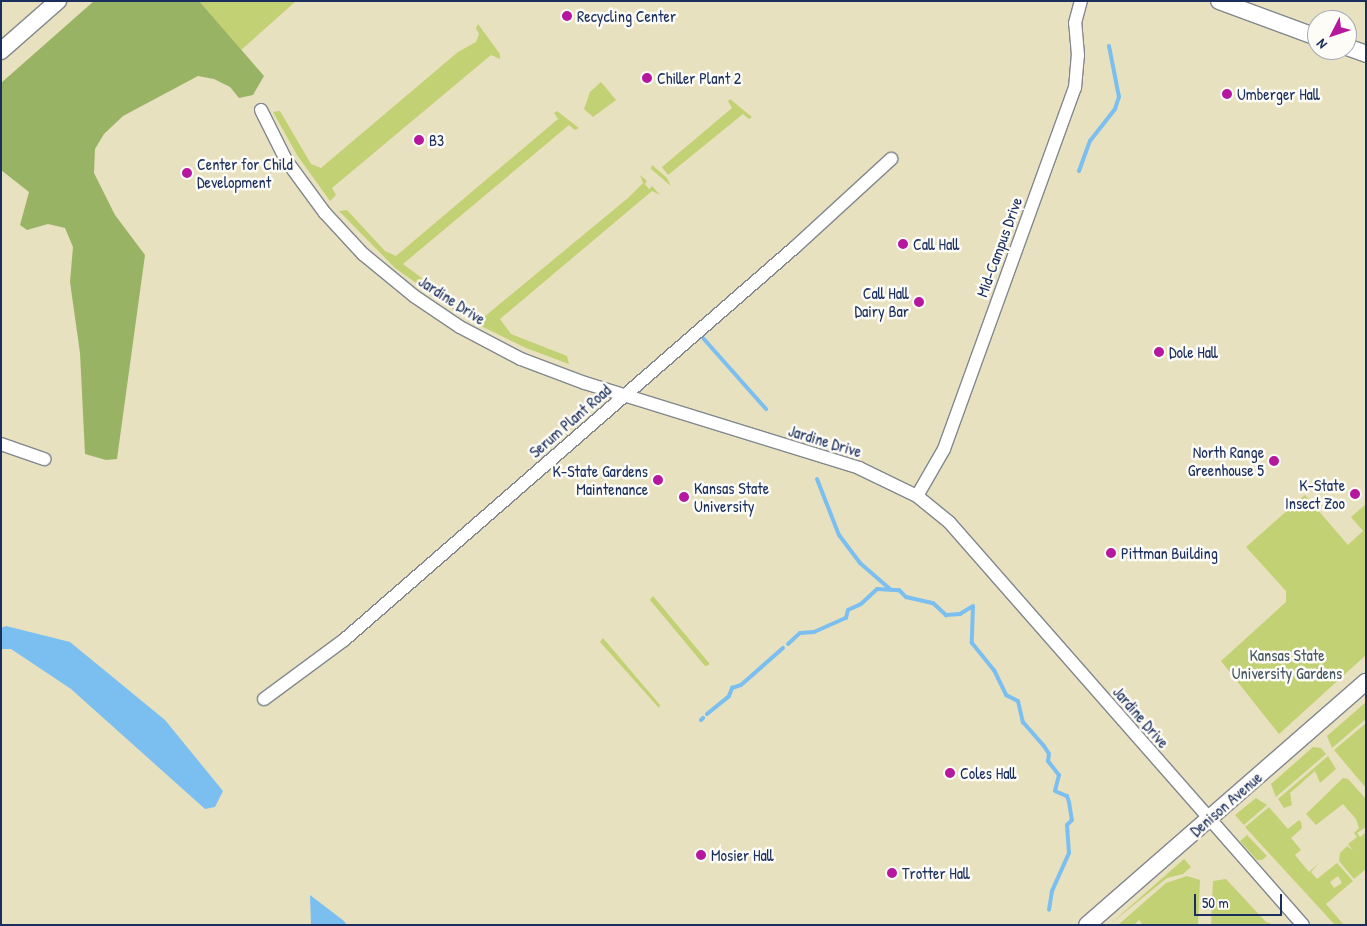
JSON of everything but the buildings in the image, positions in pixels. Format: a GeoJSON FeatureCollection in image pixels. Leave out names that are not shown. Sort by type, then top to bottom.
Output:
{"type":"FeatureCollection","features":[{"type":"Feature","properties":{"kind":"street"},"geometry":{"type":"LineString","coordinates":[[1,51],[58,1]]}},
{"type":"Feature","properties":{"kind":"street","name":"Mid-Campus Drive"},"geometry":{"type":"LineString","coordinates":[[917,496],[944,450],[1075,88],[1078,55],[1075,23],[1081,1]]}},
{"type":"Feature","properties":{"kind":"street"},"geometry":{"type":"LineString","coordinates":[[1219,1],[1307,32]]}},
{"type":"Feature","properties":{"kind":"street","name":"Jardine Drive"},"geometry":{"type":"LineString","coordinates":[[261,110],[286,160],[325,213],[363,254],[406,290],[460,327],[521,359],[624,395],[859,468],[917,496],[949,522],[1303,925]]}},
{"type":"Feature","properties":{"kind":"street","name":"Serum Plant Road"},"geometry":{"type":"LineString","coordinates":[[264,699],[344,640],[794,248],[890,159]]}},
{"type":"Feature","properties":{"kind":"street"},"geometry":{"type":"LineString","coordinates":[[1,444],[44,459]]}},
{"type":"Feature","properties":{"kind":"street","name":"Denison Avenue"},"geometry":{"type":"LineString","coordinates":[[1087,925],[1366,682]]}},
{"type":"Feature","properties":{"kind":"green space"},"geometry":{"type":"Polygon","coordinates":[[[94,1],[199,1],[264,76],[253,95],[239,98],[230,87],[214,79],[198,76],[123,116],[104,134],[95,149],[94,173],[115,215],[145,255],[117,459],[106,460],[85,454],[80,353],[70,282],[73,247],[65,228],[48,224],[27,230],[20,225],[29,192],[1,170],[1,83],[94,1]]]}},
{"type":"Feature","properties":{"kind":"green space"},"geometry":{"type":"Polygon","coordinates":[[[199,1],[296,1],[241,50],[199,1]]]}},
{"type":"Feature","properties":{"kind":"green space"},"geometry":{"type":"Polygon","coordinates":[[[478,24],[500,54],[500,59],[491,55],[332,188],[336,195],[330,201],[297,155],[273,112],[280,111],[311,164],[321,168],[458,52],[476,42],[479,34],[476,28],[478,24]]]}},
{"type":"Feature","properties":{"kind":"green space"},"geometry":{"type":"Polygon","coordinates":[[[601,82],[616,100],[593,117],[584,109],[590,92],[601,82]]]}},
{"type":"Feature","properties":{"kind":"green space"},"geometry":{"type":"Polygon","coordinates":[[[730,99],[752,117],[749,119],[743,114],[668,175],[662,167],[732,108],[728,101],[730,99]]]}},
{"type":"Feature","properties":{"kind":"green space"},"geometry":{"type":"Polygon","coordinates":[[[557,111],[579,128],[575,130],[569,125],[403,264],[461,307],[461,315],[395,268],[339,211],[347,210],[385,251],[396,256],[558,119],[554,113],[557,111]]]}},
{"type":"Feature","properties":{"kind":"green space"},"geometry":{"type":"Polygon","coordinates":[[[652,165],[667,178],[671,186],[651,169],[652,165]]]}},
{"type":"Feature","properties":{"kind":"green space"},"geometry":{"type":"Polygon","coordinates":[[[640,175],[647,181],[645,184],[649,189],[652,186],[660,195],[652,191],[500,319],[511,334],[567,356],[569,364],[526,348],[473,322],[477,313],[484,317],[628,198],[643,183],[640,175]]]}},
{"type":"Feature","properties":{"kind":"green space","name":"Kansas State University Gardens"},"geometry":{"type":"Polygon","coordinates":[[[1305,495],[1348,545],[1363,531],[1351,517],[1366,504],[1366,655],[1279,734],[1221,661],[1286,602],[1286,591],[1246,547],[1305,495]]]}},
{"type":"Feature","properties":{"kind":"green space"},"geometry":{"type":"Polygon","coordinates":[[[653,596],[709,665],[705,666],[650,600],[653,596]]]}},
{"type":"Feature","properties":{"kind":"green space"},"geometry":{"type":"Polygon","coordinates":[[[603,638],[660,705],[659,708],[600,642],[603,638]]]}},
{"type":"Feature","properties":{"kind":"green space"},"geometry":{"type":"Polygon","coordinates":[[[1366,702],[1366,719],[1332,748],[1327,736],[1366,702]]]}},
{"type":"Feature","properties":{"kind":"green space"},"geometry":{"type":"Polygon","coordinates":[[[1366,723],[1366,788],[1334,750],[1366,723]]]}},
{"type":"Feature","properties":{"kind":"green space"},"geometry":{"type":"Polygon","coordinates":[[[1313,747],[1321,748],[1326,754],[1276,797],[1271,784],[1313,747]]]}},
{"type":"Feature","properties":{"kind":"green space"},"geometry":{"type":"Polygon","coordinates":[[[1328,756],[1336,769],[1320,783],[1315,771],[1290,793],[1292,805],[1284,808],[1278,799],[1328,756]]]}},
{"type":"Feature","properties":{"kind":"green space"},"geometry":{"type":"Polygon","coordinates":[[[1343,778],[1348,779],[1366,799],[1366,827],[1357,833],[1360,837],[1366,832],[1366,869],[1354,879],[1339,861],[1340,853],[1347,846],[1353,850],[1348,844],[1357,837],[1354,833],[1359,828],[1356,819],[1343,804],[1316,825],[1306,814],[1343,778]]]}},
{"type":"Feature","properties":{"kind":"green space"},"geometry":{"type":"Polygon","coordinates":[[[1256,798],[1267,805],[1244,825],[1235,815],[1256,798]]]}},
{"type":"Feature","properties":{"kind":"green space"},"geometry":{"type":"Polygon","coordinates":[[[1269,807],[1288,829],[1299,820],[1302,828],[1291,838],[1301,850],[1295,855],[1309,872],[1319,863],[1311,872],[1317,879],[1337,863],[1353,881],[1326,904],[1344,925],[1335,925],[1245,827],[1269,807]],[[1338,876],[1330,882],[1334,888],[1342,883],[1338,876]]]}},
{"type":"Feature","properties":{"kind":"green space"},"geometry":{"type":"Polygon","coordinates":[[[1247,835],[1267,856],[1262,860],[1257,860],[1240,841],[1247,835]]]}},
{"type":"Feature","properties":{"kind":"green space"},"geometry":{"type":"Polygon","coordinates":[[[1184,859],[1191,867],[1183,874],[1167,878],[1109,925],[1184,859]]]}},
{"type":"Feature","properties":{"kind":"green space"},"geometry":{"type":"Polygon","coordinates":[[[1187,876],[1200,880],[1198,925],[1143,925],[1139,920],[1134,925],[1118,925],[1166,883],[1187,876]]]}},
{"type":"Feature","properties":{"kind":"green space"},"geometry":{"type":"Polygon","coordinates":[[[1226,879],[1266,922],[1272,924],[1211,925],[1213,881],[1226,879]]]}},
{"type":"Feature","properties":{"kind":"water"},"geometry":{"type":"Polygon","coordinates":[[[6,626],[70,642],[165,720],[223,791],[215,807],[205,809],[71,689],[11,649],[1,649],[1,628],[6,626]]]}},
{"type":"Feature","properties":{"kind":"water"},"geometry":{"type":"Polygon","coordinates":[[[310,895],[344,921],[347,925],[311,925],[310,895]]]}},
{"type":"Feature","properties":{"kind":"waterway"},"geometry":{"type":"LineString","coordinates":[[1079,171],[1090,141],[1115,109],[1119,97],[1109,46]]}},
{"type":"Feature","properties":{"kind":"waterway"},"geometry":{"type":"LineString","coordinates":[[703,338],[766,409]]}},
{"type":"Feature","properties":{"kind":"waterway"},"geometry":{"type":"LineString","coordinates":[[817,479],[839,535],[860,563],[890,589]]}},
{"type":"Feature","properties":{"kind":"waterway"},"geometry":{"type":"LineString","coordinates":[[788,644],[800,633],[814,632],[846,618],[848,610],[861,604],[877,589],[899,590],[906,597],[933,603],[946,615],[960,614],[971,607]]}},
{"type":"Feature","properties":{"kind":"waterway"},"geometry":{"type":"LineString","coordinates":[[973,606],[972,643],[994,670],[1006,695],[1018,701],[1023,722],[1044,746],[1049,754],[1048,761],[1059,775],[1055,791],[1067,796],[1069,802],[1072,820],[1067,825],[1069,853],[1052,891],[1049,910]]}},
{"type":"Feature","properties":{"kind":"waterway"},"geometry":{"type":"LineString","coordinates":[[707,714],[729,696],[732,688],[741,685],[783,648]]}},
{"type":"Feature","properties":{"kind":"place","name":"Recycling Center"},"geometry":{"type":"Point","coordinates":[567,16]}},
{"type":"Feature","properties":{"kind":"place","name":"Chiller Plant 2"},"geometry":{"type":"Point","coordinates":[647,78]}},
{"type":"Feature","properties":{"kind":"place","name":"Umberger Hall"},"geometry":{"type":"Point","coordinates":[1227,94]}},
{"type":"Feature","properties":{"kind":"place","name":"B3"},"geometry":{"type":"Point","coordinates":[419,140]}},
{"type":"Feature","properties":{"kind":"place","name":"Center for Child Development"},"geometry":{"type":"Point","coordinates":[187,173]}},
{"type":"Feature","properties":{"kind":"place","name":"Call Hall"},"geometry":{"type":"Point","coordinates":[903,244]}},
{"type":"Feature","properties":{"kind":"place","name":"Call Hall Dairy Bar"},"geometry":{"type":"Point","coordinates":[919,302]}},
{"type":"Feature","properties":{"kind":"place","name":"Dole Hall"},"geometry":{"type":"Point","coordinates":[1159,352]}},
{"type":"Feature","properties":{"kind":"place","name":"North Range Greenhouse 5"},"geometry":{"type":"Point","coordinates":[1274,461]}},
{"type":"Feature","properties":{"kind":"place","name":"K-State Gardens Maintenance"},"geometry":{"type":"Point","coordinates":[658,480]}},
{"type":"Feature","properties":{"kind":"place","name":"K-State Insect Zoo"},"geometry":{"type":"Point","coordinates":[1355,494]}},
{"type":"Feature","properties":{"kind":"place","name":"Kansas State University"},"geometry":{"type":"Point","coordinates":[684,497]}},
{"type":"Feature","properties":{"kind":"place","name":"Pittman Building"},"geometry":{"type":"Point","coordinates":[1111,553]}},
{"type":"Feature","properties":{"kind":"place","name":"Coles Hall"},"geometry":{"type":"Point","coordinates":[950,773]}},
{"type":"Feature","properties":{"kind":"place","name":"Mosier Hall"},"geometry":{"type":"Point","coordinates":[701,855]}},
{"type":"Feature","properties":{"kind":"place","name":"Trotter Hall"},"geometry":{"type":"Point","coordinates":[892,873]}}]}
